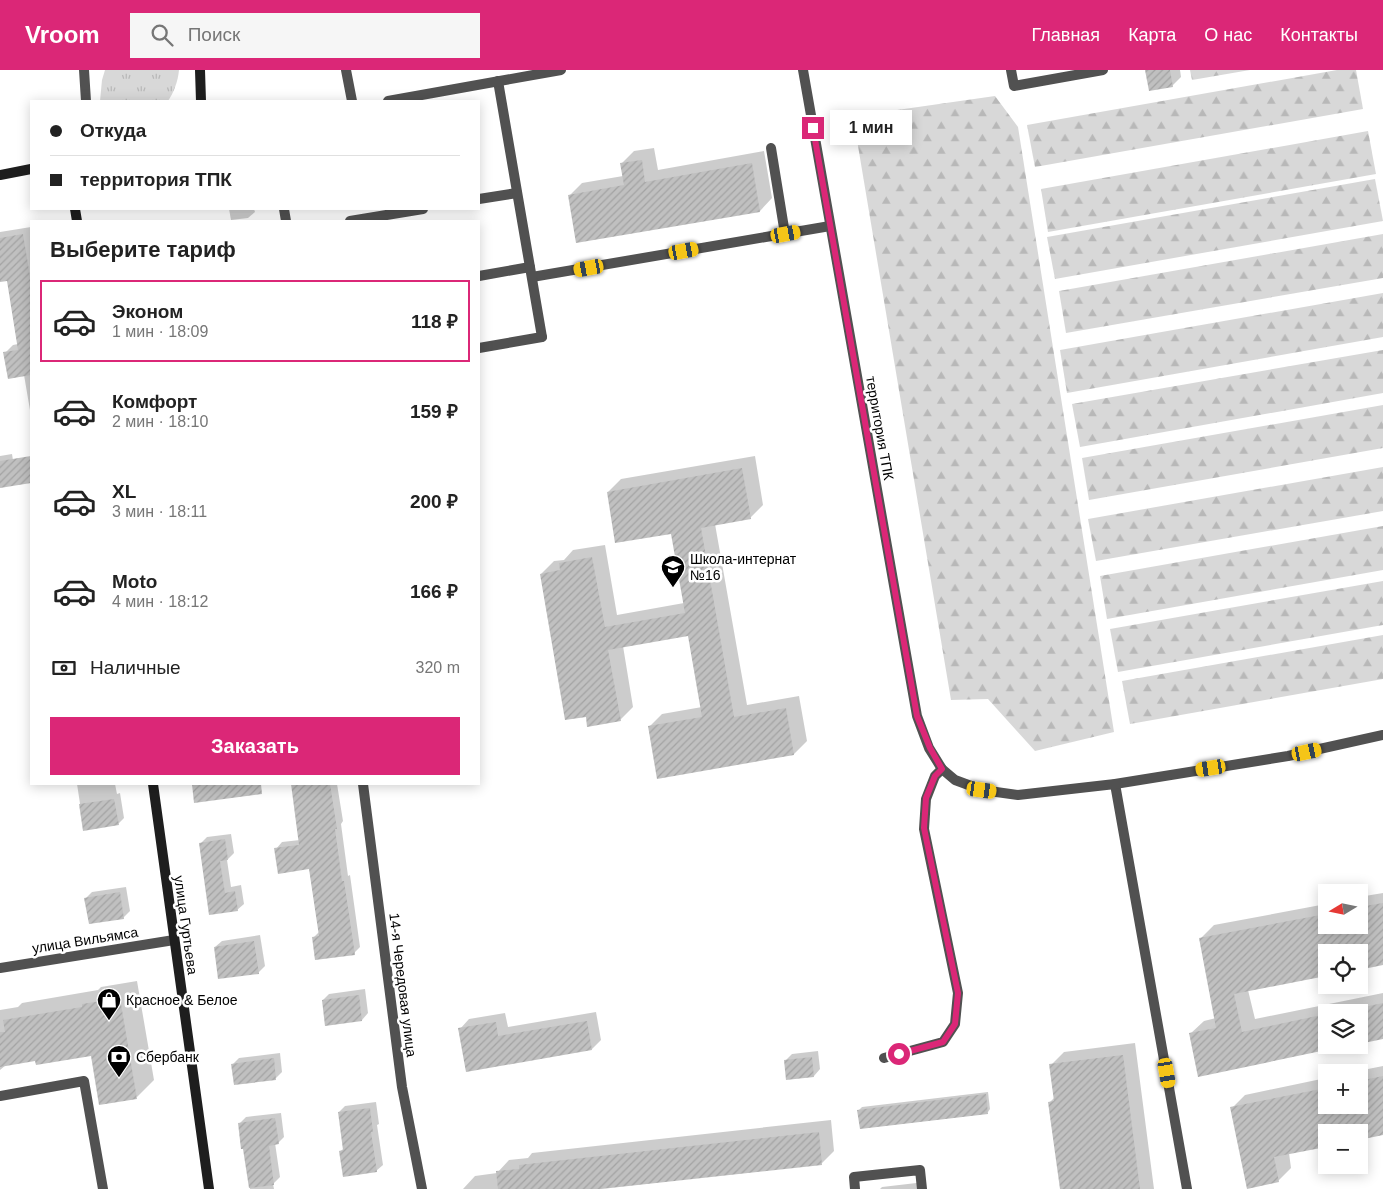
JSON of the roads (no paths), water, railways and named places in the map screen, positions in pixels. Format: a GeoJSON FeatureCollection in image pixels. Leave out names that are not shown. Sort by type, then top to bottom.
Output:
{"type":"FeatureCollection","features":[{"type":"Feature","properties":{"kind":"main road"},"geometry":{"type":"LineString","coordinates":[[200,70],[201,100]]}},
{"type":"Feature","properties":{"kind":"main road"},"geometry":{"type":"LineString","coordinates":[[0,175],[30,169]]}},
{"type":"Feature","properties":{"kind":"main road","name":"улица Гуртьева"},"geometry":{"type":"LineString","coordinates":[[153,785],[209,1189]]}},
{"type":"Feature","properties":{"kind":"street"},"geometry":{"type":"LineString","coordinates":[[84,70],[86,100]]}},
{"type":"Feature","properties":{"kind":"street"},"geometry":{"type":"LineString","coordinates":[[346,70],[352,100]]}},
{"type":"Feature","properties":{"kind":"street"},"geometry":{"type":"LineString","coordinates":[[394,100],[561,70]]}},
{"type":"Feature","properties":{"kind":"street","name":"территория ТПК"},"geometry":{"type":"LineString","coordinates":[[803,70],[917,716],[930,748],[942,769],[955,780],[982,790],[1018,796],[1115,784],[1288,756],[1383,735]]}},
{"type":"Feature","properties":{"kind":"street"},"geometry":{"type":"LineString","coordinates":[[1011,70],[1014,86],[1068,73],[1104,70]]}},
{"type":"Feature","properties":{"kind":"street"},"geometry":{"type":"LineString","coordinates":[[480,348],[542,337],[498,81]]}},
{"type":"Feature","properties":{"kind":"street"},"geometry":{"type":"LineString","coordinates":[[771,148],[786,234]]}},
{"type":"Feature","properties":{"kind":"street"},"geometry":{"type":"LineString","coordinates":[[480,199],[517,193]]}},
{"type":"Feature","properties":{"kind":"street"},"geometry":{"type":"LineString","coordinates":[[356,220],[417,210]]}},
{"type":"Feature","properties":{"kind":"street"},"geometry":{"type":"LineString","coordinates":[[480,276],[531,272],[830,226]]}},
{"type":"Feature","properties":{"kind":"street"},"geometry":{"type":"LineString","coordinates":[[884,1058],[943,1042],[955,1024],[958,993],[924,828],[926,798],[935,776],[942,769]]}},
{"type":"Feature","properties":{"kind":"street"},"geometry":{"type":"LineString","coordinates":[[1115,784],[1187,1189]]}},
{"type":"Feature","properties":{"kind":"street","name":"14-я Чередовая улица"},"geometry":{"type":"LineString","coordinates":[[363,785],[402,1087],[422,1189]]}},
{"type":"Feature","properties":{"kind":"street","name":"улица Вильямса"},"geometry":{"type":"LineString","coordinates":[[0,968],[174,940]]}},
{"type":"Feature","properties":{"kind":"street"},"geometry":{"type":"LineString","coordinates":[[0,1096],[84,1081],[103,1189]]}},
{"type":"Feature","properties":{"kind":"street"},"geometry":{"type":"LineString","coordinates":[[855,1189],[854,1177],[920,1170],[922,1189]]}},
{"type":"Feature","properties":{"kind":"place","name":"Школа-интернат №16"},"geometry":{"type":"Point","coordinates":[673,588]}},
{"type":"Feature","properties":{"kind":"place","name":"Красное & Белое"},"geometry":{"type":"Point","coordinates":[109,1021]}},
{"type":"Feature","properties":{"kind":"place","name":"Сбербанк"},"geometry":{"type":"Point","coordinates":[119,1078]}}]}
